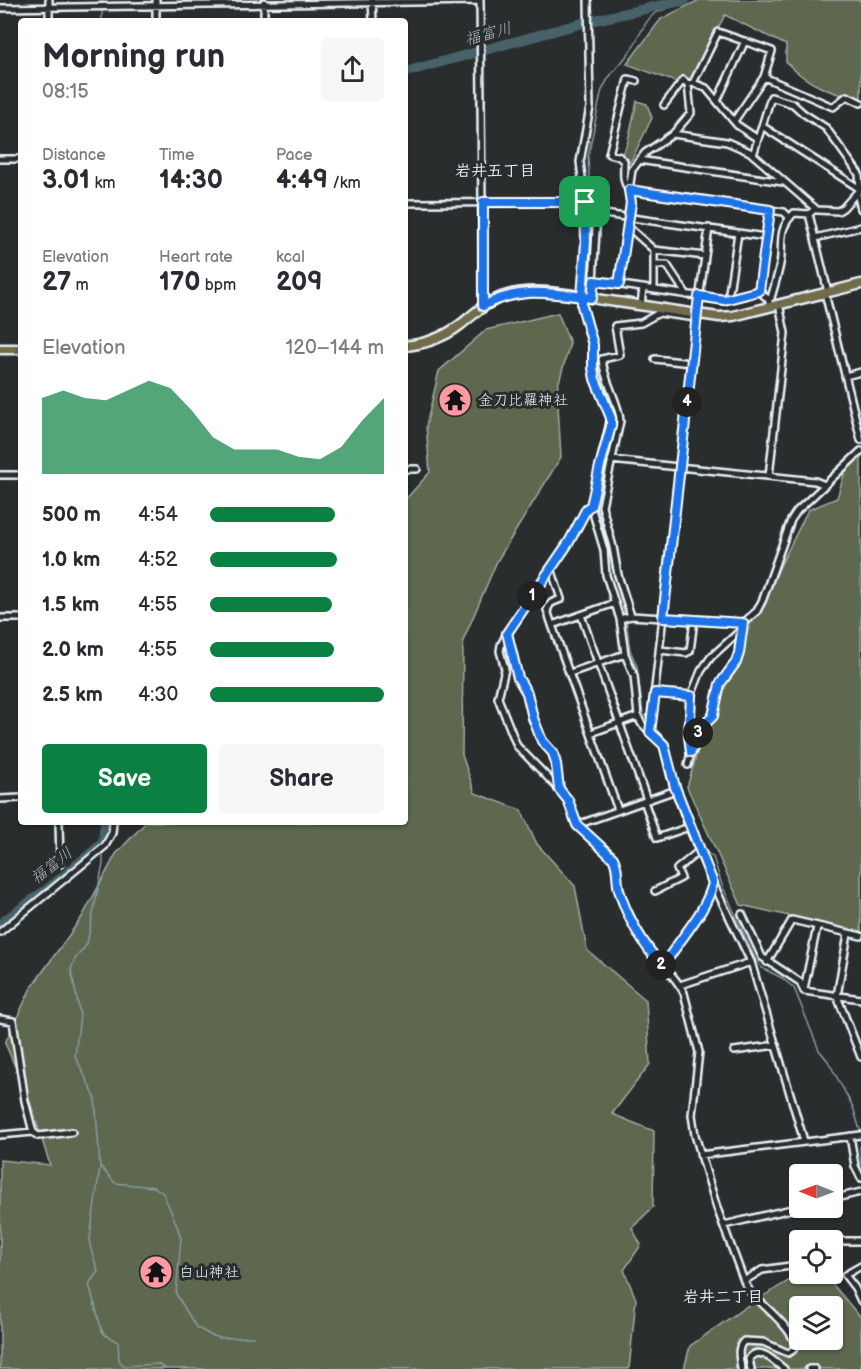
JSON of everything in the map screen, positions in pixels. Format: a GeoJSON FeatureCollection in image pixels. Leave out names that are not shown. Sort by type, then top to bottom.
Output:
{"type":"FeatureCollection","features":[{"type":"Feature","properties":{"kind":"main road"},"geometry":{"type":"LineString","coordinates":[[408,346],[437,339],[459,326],[483,306],[500,297],[529,291],[641,305],[696,316],[719,317],[733,316],[769,303],[779,304],[861,284]]}},
{"type":"Feature","properties":{"kind":"main road"},"geometry":{"type":"LineString","coordinates":[[0,349],[18,349]]}},
{"type":"Feature","properties":{"kind":"street"},"geometry":{"type":"LineString","coordinates":[[48,0],[49,18]]}},
{"type":"Feature","properties":{"kind":"street"},"geometry":{"type":"LineString","coordinates":[[0,8],[156,2],[480,0],[483,306]]}},
{"type":"Feature","properties":{"kind":"street"},"geometry":{"type":"LineString","coordinates":[[587,297],[585,202],[580,162],[590,107],[588,0]]}},
{"type":"Feature","properties":{"kind":"street"},"geometry":{"type":"LineString","coordinates":[[372,1],[373,18]]}},
{"type":"Feature","properties":{"kind":"street"},"geometry":{"type":"LineString","coordinates":[[156,2],[156,18]]}},
{"type":"Feature","properties":{"kind":"street"},"geometry":{"type":"LineString","coordinates":[[264,2],[264,18]]}},
{"type":"Feature","properties":{"kind":"street"},"geometry":{"type":"LineString","coordinates":[[629,190],[632,170],[639,160],[645,153],[673,134],[691,113],[691,84],[718,32],[772,51],[764,77],[734,121]]}},
{"type":"Feature","properties":{"kind":"street"},"geometry":{"type":"LineString","coordinates":[[717,101],[745,41]]}},
{"type":"Feature","properties":{"kind":"street"},"geometry":{"type":"LineString","coordinates":[[764,77],[833,107],[847,96],[861,103]]}},
{"type":"Feature","properties":{"kind":"street"},"geometry":{"type":"LineString","coordinates":[[619,284],[631,203],[624,179],[622,159],[609,153],[628,79],[636,81]]}},
{"type":"Feature","properties":{"kind":"street"},"geometry":{"type":"LineString","coordinates":[[663,105],[682,81],[706,88],[734,121],[758,139]]}},
{"type":"Feature","properties":{"kind":"street"},"geometry":{"type":"LineString","coordinates":[[753,155],[771,97],[793,104],[826,128],[859,174],[861,209]]}},
{"type":"Feature","properties":{"kind":"street"},"geometry":{"type":"LineString","coordinates":[[762,126],[859,191]]}},
{"type":"Feature","properties":{"kind":"street"},"geometry":{"type":"LineString","coordinates":[[673,134],[728,142],[753,155],[815,208],[838,211],[848,204],[859,191]]}},
{"type":"Feature","properties":{"kind":"street"},"geometry":{"type":"LineString","coordinates":[[0,159],[18,159]]}},
{"type":"Feature","properties":{"kind":"street"},"geometry":{"type":"LineString","coordinates":[[639,160],[785,182]]}},
{"type":"Feature","properties":{"kind":"street"},"geometry":{"type":"LineString","coordinates":[[629,190],[784,212],[790,218]]}},
{"type":"Feature","properties":{"kind":"street"},"geometry":{"type":"LineString","coordinates":[[408,204],[585,202]]}},
{"type":"Feature","properties":{"kind":"street"},"geometry":{"type":"LineString","coordinates":[[770,210],[759,291],[769,303],[781,261],[780,238],[795,213],[809,214],[815,208]]}},
{"type":"Feature","properties":{"kind":"street"},"geometry":{"type":"LineString","coordinates":[[626,618],[615,603],[606,575],[604,550],[591,506],[611,426],[611,418],[595,379],[593,345],[582,306],[594,281],[597,213],[766,237]]}},
{"type":"Feature","properties":{"kind":"street"},"geometry":{"type":"LineString","coordinates":[[809,214],[861,440]]}},
{"type":"Feature","properties":{"kind":"street"},"geometry":{"type":"LineString","coordinates":[[627,226],[654,250],[705,256]]}},
{"type":"Feature","properties":{"kind":"street"},"geometry":{"type":"LineString","coordinates":[[815,238],[861,227]]}},
{"type":"Feature","properties":{"kind":"street"},"geometry":{"type":"LineString","coordinates":[[651,727],[696,316],[709,228]]}},
{"type":"Feature","properties":{"kind":"street"},"geometry":{"type":"LineString","coordinates":[[728,299],[738,233]]}},
{"type":"Feature","properties":{"kind":"street"},"geometry":{"type":"LineString","coordinates":[[654,250],[654,290]]}},
{"type":"Feature","properties":{"kind":"street"},"geometry":{"type":"LineString","coordinates":[[654,264],[667,265],[687,295]]}},
{"type":"Feature","properties":{"kind":"street"},"geometry":{"type":"LineString","coordinates":[[594,281],[728,299],[759,291]]}},
{"type":"Feature","properties":{"kind":"street"},"geometry":{"type":"LineString","coordinates":[[641,305],[643,288]]}},
{"type":"Feature","properties":{"kind":"street"},"geometry":{"type":"LineString","coordinates":[[769,476],[785,333],[779,304]]}},
{"type":"Feature","properties":{"kind":"street"},"geometry":{"type":"LineString","coordinates":[[696,316],[659,313],[641,323],[615,326],[620,356],[602,359],[607,383],[619,413],[619,430],[604,491],[602,512],[613,547],[626,618],[625,654],[634,676],[638,716],[641,723],[651,727],[664,745],[689,827],[751,962],[804,1141]]}},
{"type":"Feature","properties":{"kind":"street"},"geometry":{"type":"LineString","coordinates":[[655,359],[691,363]]}},
{"type":"Feature","properties":{"kind":"street"},"geometry":{"type":"LineString","coordinates":[[845,376],[861,372]]}},
{"type":"Feature","properties":{"kind":"street"},"geometry":{"type":"LineString","coordinates":[[688,765],[700,729],[713,716],[720,684],[736,662],[743,623],[757,610],[763,599],[790,520],[861,451]]}},
{"type":"Feature","properties":{"kind":"street"},"geometry":{"type":"LineString","coordinates":[[611,460],[769,476],[825,485]]}},
{"type":"Feature","properties":{"kind":"street"},"geometry":{"type":"LineString","coordinates":[[408,469],[417,469]]}},
{"type":"Feature","properties":{"kind":"street"},"geometry":{"type":"LineString","coordinates":[[0,475],[18,475]]}},
{"type":"Feature","properties":{"kind":"street"},"geometry":{"type":"LineString","coordinates":[[591,506],[587,508],[569,542],[501,645],[500,651],[505,669],[498,698],[517,746],[568,800],[577,825],[613,858],[617,865],[621,896],[642,940],[680,985],[699,1052],[692,1115],[693,1126],[714,1200],[744,1281],[750,1291],[792,1335],[795,1347],[792,1352],[788,1353],[763,1342],[744,1341],[738,1351],[741,1369]]}},
{"type":"Feature","properties":{"kind":"street"},"geometry":{"type":"LineString","coordinates":[[551,567],[561,600],[551,603],[547,610],[618,810]]}},
{"type":"Feature","properties":{"kind":"street"},"geometry":{"type":"LineString","coordinates":[[552,625],[615,603]]}},
{"type":"Feature","properties":{"kind":"street"},"geometry":{"type":"LineString","coordinates":[[581,615],[657,838],[689,827]]}},
{"type":"Feature","properties":{"kind":"street"},"geometry":{"type":"LineString","coordinates":[[0,618],[18,618]]}},
{"type":"Feature","properties":{"kind":"street"},"geometry":{"type":"LineString","coordinates":[[626,618],[743,623]]}},
{"type":"Feature","properties":{"kind":"street"},"geometry":{"type":"LineString","coordinates":[[660,650],[686,653],[690,651],[694,620]]}},
{"type":"Feature","properties":{"kind":"street"},"geometry":{"type":"LineString","coordinates":[[691,752],[689,736],[691,696],[701,671],[711,657],[741,630]]}},
{"type":"Feature","properties":{"kind":"street"},"geometry":{"type":"LineString","coordinates":[[507,633],[518,678],[527,693],[533,718],[542,741],[553,753],[559,789]]}},
{"type":"Feature","properties":{"kind":"street"},"geometry":{"type":"LineString","coordinates":[[570,673],[625,654]]}},
{"type":"Feature","properties":{"kind":"street"},"geometry":{"type":"LineString","coordinates":[[655,693],[691,696]]}},
{"type":"Feature","properties":{"kind":"street"},"geometry":{"type":"LineString","coordinates":[[591,733],[638,716]]}},
{"type":"Feature","properties":{"kind":"street"},"geometry":{"type":"LineString","coordinates":[[577,825],[676,790]]}},
{"type":"Feature","properties":{"kind":"street"},"geometry":{"type":"LineString","coordinates":[[0,799],[18,798]]}},
{"type":"Feature","properties":{"kind":"street"},"geometry":{"type":"LineString","coordinates":[[59,825],[60,864]]}},
{"type":"Feature","properties":{"kind":"street"},"geometry":{"type":"LineString","coordinates":[[0,932],[103,848],[112,833],[113,825]]}},
{"type":"Feature","properties":{"kind":"street"},"geometry":{"type":"LineString","coordinates":[[655,891],[681,878],[677,869],[699,851]]}},
{"type":"Feature","properties":{"kind":"street"},"geometry":{"type":"LineString","coordinates":[[663,967],[674,947],[702,911],[713,883]]}},
{"type":"Feature","properties":{"kind":"street"},"geometry":{"type":"LineString","coordinates":[[742,914],[762,957],[800,982],[804,991]]}},
{"type":"Feature","properties":{"kind":"street"},"geometry":{"type":"LineString","coordinates":[[767,962],[792,920],[861,936]]}},
{"type":"Feature","properties":{"kind":"street"},"geometry":{"type":"LineString","coordinates":[[804,991],[817,927]]}},
{"type":"Feature","properties":{"kind":"street"},"geometry":{"type":"LineString","coordinates":[[848,934],[837,996],[861,1057]]}},
{"type":"Feature","properties":{"kind":"street"},"geometry":{"type":"LineString","coordinates":[[680,985],[751,962]]}},
{"type":"Feature","properties":{"kind":"street"},"geometry":{"type":"LineString","coordinates":[[804,991],[861,999]]}},
{"type":"Feature","properties":{"kind":"street"},"geometry":{"type":"LineString","coordinates":[[0,1020],[13,1021],[25,1101],[33,1132],[38,1137],[72,1132]]}},
{"type":"Feature","properties":{"kind":"street"},"geometry":{"type":"LineString","coordinates":[[734,1051],[776,1046]]}},
{"type":"Feature","properties":{"kind":"street"},"geometry":{"type":"LineString","coordinates":[[0,1135],[33,1132]]}},
{"type":"Feature","properties":{"kind":"street"},"geometry":{"type":"LineString","coordinates":[[700,1155],[861,1135]]}},
{"type":"Feature","properties":{"kind":"street"},"geometry":{"type":"LineString","coordinates":[[850,1136],[855,1166],[861,1178]]}},
{"type":"Feature","properties":{"kind":"street"},"geometry":{"type":"LineString","coordinates":[[843,1196],[861,1192]]}},
{"type":"Feature","properties":{"kind":"street"},"geometry":{"type":"LineString","coordinates":[[724,1225],[789,1210]]}},
{"type":"Feature","properties":{"kind":"street"},"geometry":{"type":"LineString","coordinates":[[843,1241],[861,1241]]}},
{"type":"Feature","properties":{"kind":"street"},"geometry":{"type":"LineString","coordinates":[[744,1281],[762,1270],[789,1266]]}},
{"type":"Feature","properties":{"kind":"street"},"geometry":{"type":"LineString","coordinates":[[861,1266],[845,1275],[861,1301]]}},
{"type":"Feature","properties":{"kind":"street"},"geometry":{"type":"LineString","coordinates":[[751,1369],[749,1359],[752,1354],[756,1353],[764,1354],[784,1369]]}},
{"type":"Feature","properties":{"kind":"street"},"geometry":{"type":"LineString","coordinates":[[809,1369],[814,1369]]}},
{"type":"Feature","properties":{"kind":"green space"},"geometry":{"type":"Polygon","coordinates":[[[699,0],[861,0],[861,101],[812,83],[786,62],[786,45],[725,15],[687,86],[627,64],[661,19],[699,0]]]}},
{"type":"Feature","properties":{"kind":"green space"},"geometry":{"type":"Polygon","coordinates":[[[637,101],[647,104],[652,118],[630,163],[618,160],[627,145],[637,101]]]}},
{"type":"Feature","properties":{"kind":"green space"},"geometry":{"type":"Polygon","coordinates":[[[558,313],[570,343],[557,389],[561,457],[497,561],[463,641],[462,755],[475,793],[521,810],[537,844],[575,886],[587,950],[646,1000],[650,1064],[612,1114],[654,1131],[653,1207],[632,1228],[641,1245],[624,1270],[636,1299],[629,1369],[0,1369],[0,1160],[50,1165],[30,1102],[5,1043],[31,988],[82,917],[116,854],[143,825],[408,825],[408,497],[430,472],[426,426],[439,371],[486,330],[558,313]]]}},
{"type":"Feature","properties":{"kind":"green space"},"geometry":{"type":"Polygon","coordinates":[[[861,458],[861,932],[741,905],[687,787],[712,703],[808,510],[837,498],[846,468],[861,458]]]}},
{"type":"Feature","properties":{"kind":"green space"},"geometry":{"type":"Polygon","coordinates":[[[789,1281],[789,1284],[832,1284],[842,1296],[789,1296],[789,1350],[843,1350],[843,1297],[861,1318],[861,1369],[684,1369],[690,1346],[750,1304],[789,1281]]]}},
{"type":"Feature","properties":{"kind":"waterway"},"geometry":{"type":"LineString","coordinates":[[586,294],[592,231],[588,157],[601,93],[607,81],[631,50],[650,17],[684,0]]}},
{"type":"Feature","properties":{"kind":"waterway","name":"福富川"},"geometry":{"type":"LineString","coordinates":[[408,71],[586,22],[685,0]]}},
{"type":"Feature","properties":{"kind":"waterway"},"geometry":{"type":"LineString","coordinates":[[102,10],[102,18]]}},
{"type":"Feature","properties":{"kind":"waterway"},"geometry":{"type":"LineString","coordinates":[[0,156],[18,156]]}},
{"type":"Feature","properties":{"kind":"waterway"},"geometry":{"type":"LineString","coordinates":[[586,302],[597,345],[599,376],[615,416],[598,510],[626,619],[630,650],[637,666],[643,714],[650,723]]}},
{"type":"Feature","properties":{"kind":"waterway"},"geometry":{"type":"LineString","coordinates":[[653,726],[668,742],[676,776],[705,851],[713,857],[722,885],[756,960],[762,968],[782,978],[794,988],[819,1050],[828,1061],[853,1107],[860,1130]]}},
{"type":"Feature","properties":{"kind":"waterway","name":"福富川"},"geometry":{"type":"LineString","coordinates":[[0,924],[54,884],[103,843],[105,825]]}},
{"type":"Feature","properties":{"kind":"waterway"},"geometry":{"type":"LineString","coordinates":[[103,850],[103,864],[87,944],[75,959],[71,969],[80,1015],[75,1056],[95,1097],[100,1166],[115,1183],[154,1187],[163,1193],[181,1238],[176,1294],[196,1327],[220,1338],[253,1337]]}},
{"type":"Feature","properties":{"kind":"waterway"},"geometry":{"type":"LineString","coordinates":[[860,1146],[861,1167]]}},
{"type":"Feature","properties":{"kind":"waterway"},"geometry":{"type":"LineString","coordinates":[[100,1167],[90,1238],[90,1246],[98,1271],[89,1284],[102,1331],[118,1342],[119,1360],[124,1366],[158,1364],[166,1369]]}},
{"type":"Feature","properties":{"kind":"place","name":"金刀比羅神社"},"geometry":{"type":"Point","coordinates":[455,400]}},
{"type":"Feature","properties":{"kind":"place","name":"白山神社"},"geometry":{"type":"Point","coordinates":[156,1272]}},
{"type":"Feature","properties":{"kind":"district","name":"岩井五丁目"},"geometry":{"type":"Point","coordinates":[495,170]}},
{"type":"Feature","properties":{"kind":"district","name":"岩井二丁目"},"geometry":{"type":"Point","coordinates":[723,1296]}},
{"type":"Feature","properties":{"kind":"route"},"geometry":{"type":"LineString","coordinates":[[585,202],[483,202],[483,306],[500,297],[529,291],[548,292],[582,297],[592,298],[594,281],[619,284],[631,203],[629,190],[770,210],[759,291],[724,300],[699,296],[663,618],[743,623],[736,662],[720,684],[716,710],[700,729],[691,752],[689,736],[691,696],[655,693],[650,732],[664,745],[671,776],[689,827],[713,883],[702,911],[674,947],[663,967],[642,940],[621,896],[617,865],[613,858],[577,825],[568,800],[559,789],[553,753],[542,741],[533,718],[527,693],[518,678],[507,633],[569,542],[587,508],[591,506],[611,426],[610,412],[595,379],[593,345],[582,306],[582,297],[586,242],[585,202]]}}]}
